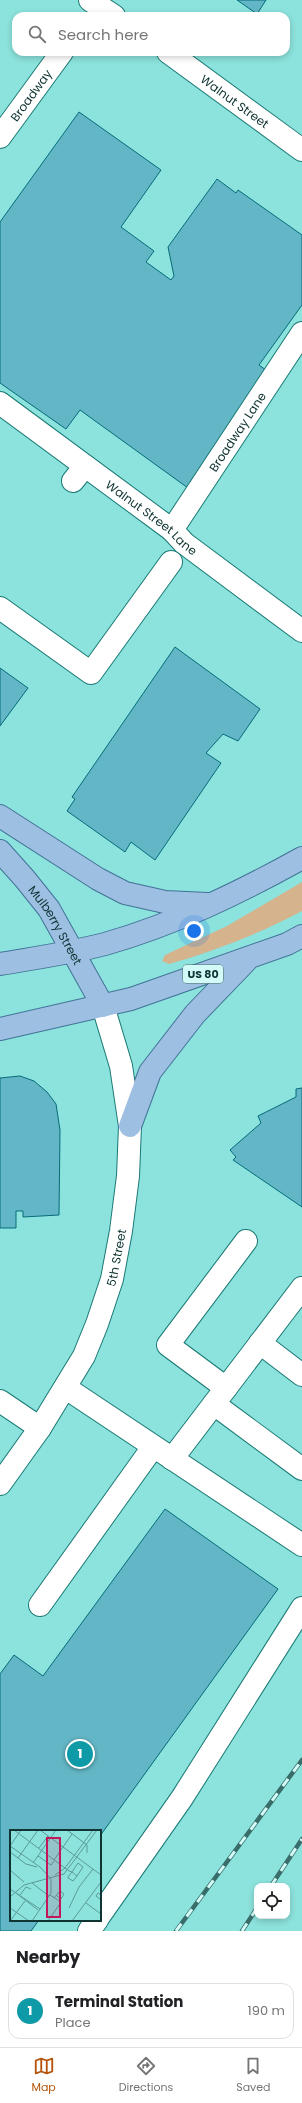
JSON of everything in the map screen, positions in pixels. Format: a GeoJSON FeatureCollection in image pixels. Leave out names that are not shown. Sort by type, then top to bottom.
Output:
{"type":"FeatureCollection","features":[{"type":"Feature","properties":{"kind":"main road"},"geometry":{"type":"LineString","coordinates":[[0,816],[92,876],[126,894],[164,902],[213,904]]}},
{"type":"Feature","properties":{"kind":"main road","name":"Mulberry Street"},"geometry":{"type":"LineString","coordinates":[[0,851],[26,879],[49,909],[103,1006]]}},
{"type":"Feature","properties":{"kind":"main road"},"geometry":{"type":"LineString","coordinates":[[0,964],[104,944],[174,922],[242,891],[302,858]]}},
{"type":"Feature","properties":{"kind":"main road","name":"US 80"},"geometry":{"type":"LineString","coordinates":[[0,1029],[103,1006],[167,987],[287,944],[302,936]]}},
{"type":"Feature","properties":{"kind":"main road"},"geometry":{"type":"LineString","coordinates":[[130,1126],[150,1072],[195,1014],[249,957]]}},
{"type":"Feature","properties":{"kind":"street"},"geometry":{"type":"LineString","coordinates":[[93,5],[106,12]]}},
{"type":"Feature","properties":{"kind":"street","name":"Broadway"},"geometry":{"type":"LineString","coordinates":[[0,137],[59,56]]}},
{"type":"Feature","properties":{"kind":"street","name":"Walnut Street"},"geometry":{"type":"LineString","coordinates":[[173,56],[302,150]]}},
{"type":"Feature","properties":{"kind":"street","name":"Broadway Lane"},"geometry":{"type":"LineString","coordinates":[[172,530],[302,333]]}},
{"type":"Feature","properties":{"kind":"street","name":"Walnut Street Lane"},"geometry":{"type":"LineString","coordinates":[[0,404],[79,473],[172,530],[184,543],[302,632]]}},
{"type":"Feature","properties":{"kind":"street"},"geometry":{"type":"LineString","coordinates":[[0,608],[92,673],[171,562]]}},
{"type":"Feature","properties":{"kind":"street","name":"5th Street"},"geometry":{"type":"LineString","coordinates":[[0,1484],[40,1428],[66,1388],[84,1356],[97,1324],[112,1279],[122,1223],[128,1176],[130,1126],[121,1066],[103,1006]]}},
{"type":"Feature","properties":{"kind":"street"},"geometry":{"type":"LineString","coordinates":[[246,1241],[168,1345],[220,1396],[302,1469]]}},
{"type":"Feature","properties":{"kind":"street"},"geometry":{"type":"LineString","coordinates":[[172,1459],[302,1288]]}},
{"type":"Feature","properties":{"kind":"street"},"geometry":{"type":"LineString","coordinates":[[260,1343],[302,1375]]}},
{"type":"Feature","properties":{"kind":"street"},"geometry":{"type":"LineString","coordinates":[[66,1388],[302,1545]]}},
{"type":"Feature","properties":{"kind":"street"},"geometry":{"type":"LineString","coordinates":[[0,1401],[40,1428]]}},
{"type":"Feature","properties":{"kind":"street"},"geometry":{"type":"LineString","coordinates":[[40,1605],[153,1447]]}},
{"type":"Feature","properties":{"kind":"street"},"geometry":{"type":"LineString","coordinates":[[101,1914],[182,1798],[302,1608]]}},
{"type":"Feature","properties":{"kind":"street"},"geometry":{"type":"LineString","coordinates":[[89,1931],[96,1921]]}},
{"type":"Feature","properties":{"kind":"shaded area"},"geometry":{"type":"Polygon","coordinates":[[[302,882],[302,911],[270,927],[220,948],[169,964],[162,961],[165,955],[227,926],[302,882]]]}},
{"type":"Feature","properties":{"kind":"building"},"geometry":{"type":"Polygon","coordinates":[[[237,0],[266,0],[258,12],[254,12],[237,0]]]}},
{"type":"Feature","properties":{"kind":"building"},"geometry":{"type":"Polygon","coordinates":[[[79,112],[161,170],[121,227],[154,251],[146,262],[171,280],[174,276],[168,247],[217,179],[236,193],[238,190],[302,235],[302,305],[259,365],[270,373],[188,488],[80,410],[66,429],[0,383],[0,222],[79,112]]]}},
{"type":"Feature","properties":{"kind":"building"},"geometry":{"type":"Polygon","coordinates":[[[175,647],[260,709],[238,741],[223,734],[206,753],[221,763],[155,860],[131,842],[125,852],[67,811],[75,799],[72,797],[175,647]]]}},
{"type":"Feature","properties":{"kind":"building"},"geometry":{"type":"Polygon","coordinates":[[[0,668],[28,688],[0,726],[0,668]]]}},
{"type":"Feature","properties":{"kind":"building"},"geometry":{"type":"Polygon","coordinates":[[[20,1076],[34,1081],[47,1092],[56,1104],[60,1130],[59,1215],[23,1217],[23,1211],[16,1211],[16,1228],[0,1228],[0,1078],[20,1076]]]}},
{"type":"Feature","properties":{"kind":"building"},"geometry":{"type":"Polygon","coordinates":[[[302,1088],[302,1207],[233,1160],[236,1157],[230,1150],[261,1123],[258,1116],[296,1097],[296,1089],[302,1088]]]}},
{"type":"Feature","properties":{"kind":"building"},"geometry":{"type":"Polygon","coordinates":[[[165,1509],[278,1589],[101,1835],[101,1830],[10,1830],[10,1921],[38,1921],[31,1931],[0,1931],[0,1674],[14,1655],[43,1676],[165,1509]]]}},
{"type":"Feature","properties":{"kind":"railway"},"geometry":{"type":"LineString","coordinates":[[176,1931],[302,1760]]}},
{"type":"Feature","properties":{"kind":"railway"},"geometry":{"type":"LineString","coordinates":[[273,1883],[302,1839]]}},
{"type":"Feature","properties":{"kind":"railway"},"geometry":{"type":"LineString","coordinates":[[242,1931],[254,1913]]}},
{"type":"Feature","properties":{"kind":"place","name":"Terminal Station"},"geometry":{"type":"Point","coordinates":[80,1754]}}]}
